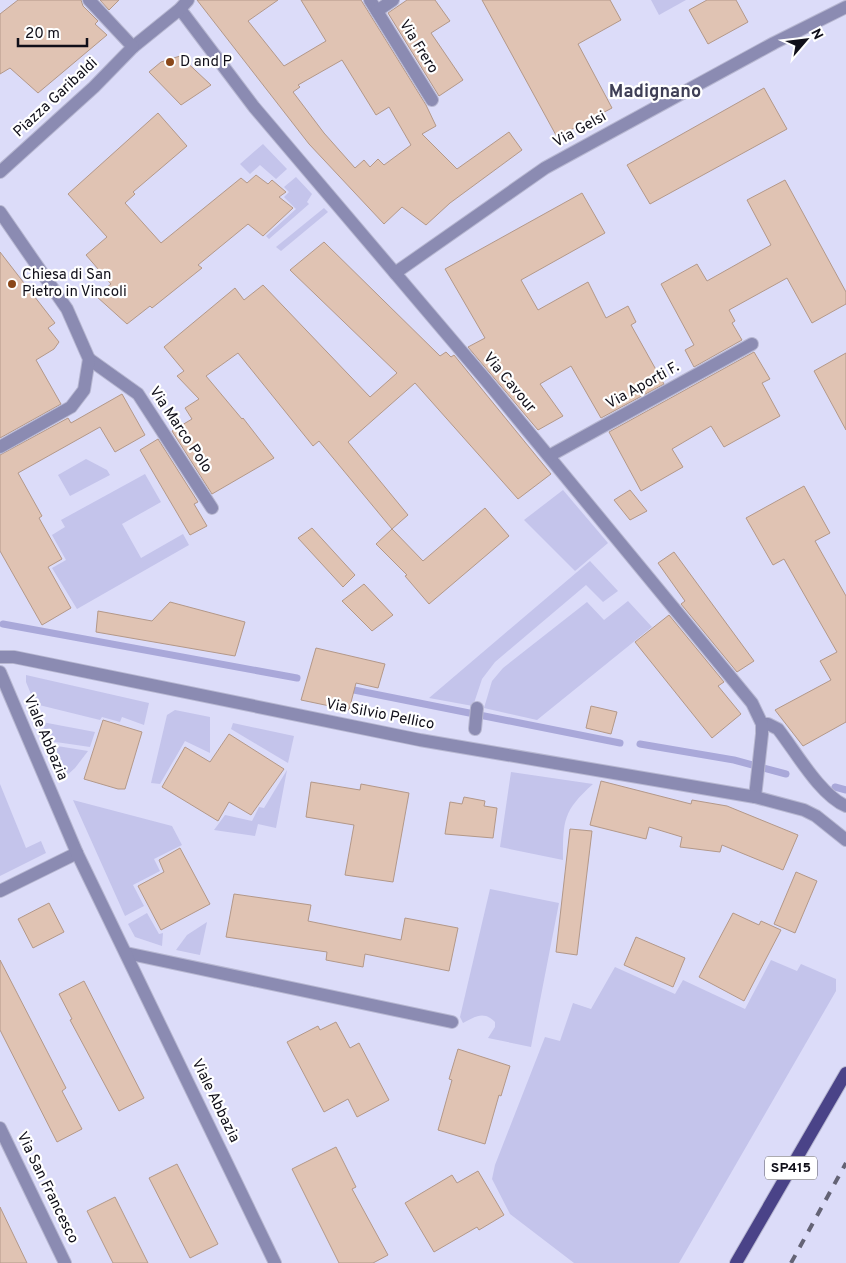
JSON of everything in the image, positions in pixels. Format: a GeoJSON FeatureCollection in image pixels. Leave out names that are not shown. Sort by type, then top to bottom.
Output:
{"type":"FeatureCollection","features":[{"type":"Feature","properties":{"kind":"main road","name":"SP415"},"geometry":{"type":"LineString","coordinates":[[736,1263],[846,1073]]}},
{"type":"Feature","properties":{"kind":"street"},"geometry":{"type":"LineString","coordinates":[[89,0],[133,47]]}},
{"type":"Feature","properties":{"kind":"street","name":"Via Frero"},"geometry":{"type":"LineString","coordinates":[[393,0],[373,6],[432,100]]}},
{"type":"Feature","properties":{"kind":"street","name":"Piazza Garibaldi"},"geometry":{"type":"LineString","coordinates":[[0,172],[94,87],[133,47],[184,4]]}},
{"type":"Feature","properties":{"kind":"street","name":"Via Cavour"},"geometry":{"type":"LineString","coordinates":[[184,4],[254,107],[549,456],[752,703],[762,724]]}},
{"type":"Feature","properties":{"kind":"street","name":"Via Gelsi"},"geometry":{"type":"LineString","coordinates":[[394,273],[545,168],[774,43],[846,7]]}},
{"type":"Feature","properties":{"kind":"street"},"geometry":{"type":"LineString","coordinates":[[0,212],[67,309],[88,359],[84,390],[70,408],[0,447]]}},
{"type":"Feature","properties":{"kind":"street","name":"Via Aporti F."},"geometry":{"type":"LineString","coordinates":[[549,456],[752,344]]}},
{"type":"Feature","properties":{"kind":"street","name":"Via Marco Polo"},"geometry":{"type":"LineString","coordinates":[[88,359],[138,394],[212,508]]}},
{"type":"Feature","properties":{"kind":"street","name":"Via Silvio Pellico"},"geometry":{"type":"LineString","coordinates":[[0,657],[24,659],[420,740],[755,797],[804,810],[816,816],[846,840]]}},
{"type":"Feature","properties":{"kind":"street","name":"Viale Abbazia"},"geometry":{"type":"LineString","coordinates":[[0,672],[77,852],[275,1263]]}},
{"type":"Feature","properties":{"kind":"street"},"geometry":{"type":"LineString","coordinates":[[475,728],[478,708]]}},
{"type":"Feature","properties":{"kind":"street"},"geometry":{"type":"LineString","coordinates":[[755,797],[762,724],[768,724],[778,729],[834,799],[846,806]]}},
{"type":"Feature","properties":{"kind":"street"},"geometry":{"type":"LineString","coordinates":[[0,891],[77,852]]}},
{"type":"Feature","properties":{"kind":"street"},"geometry":{"type":"LineString","coordinates":[[126,953],[452,1022]]}},
{"type":"Feature","properties":{"kind":"street","name":"Via San Francesco"},"geometry":{"type":"LineString","coordinates":[[0,1128],[65,1263]]}},
{"type":"Feature","properties":{"kind":"shaded area"},"geometry":{"type":"Polygon","coordinates":[[[651,0],[686,0],[659,15],[651,0]]]}},
{"type":"Feature","properties":{"kind":"shaded area"},"geometry":{"type":"Polygon","coordinates":[[[263,144],[287,169],[276,179],[260,165],[250,174],[240,164],[263,144]]]}},
{"type":"Feature","properties":{"kind":"shaded area"},"geometry":{"type":"Polygon","coordinates":[[[296,177],[312,194],[307,202],[309,204],[269,239],[266,236],[296,209],[284,197],[289,192],[284,187],[296,177]]]}},
{"type":"Feature","properties":{"kind":"shaded area"},"geometry":{"type":"Polygon","coordinates":[[[324,208],[328,212],[281,251],[276,247],[324,208]]]}},
{"type":"Feature","properties":{"kind":"shaded area"},"geometry":{"type":"Polygon","coordinates":[[[86,459],[107,470],[110,475],[70,496],[58,475],[86,459]]]}},
{"type":"Feature","properties":{"kind":"shaded area"},"geometry":{"type":"Polygon","coordinates":[[[145,474],[161,502],[122,524],[141,558],[183,534],[189,545],[77,609],[52,568],[66,560],[52,535],[65,527],[61,520],[145,474]]]}},
{"type":"Feature","properties":{"kind":"shaded area"},"geometry":{"type":"Polygon","coordinates":[[[563,490],[608,543],[575,571],[524,520],[563,490]]]}},
{"type":"Feature","properties":{"kind":"shaded area"},"geometry":{"type":"Polygon","coordinates":[[[590,561],[618,591],[603,602],[586,585],[495,662],[482,679],[473,706],[429,698],[590,561]]]}},
{"type":"Feature","properties":{"kind":"shaded area"},"geometry":{"type":"Polygon","coordinates":[[[628,601],[652,627],[537,720],[484,708],[492,681],[503,668],[587,602],[604,620],[628,601]]]}},
{"type":"Feature","properties":{"kind":"shaded area"},"geometry":{"type":"Polygon","coordinates":[[[26,675],[149,703],[144,725],[122,717],[120,722],[102,717],[100,720],[35,704],[26,682],[26,675]]]}},
{"type":"Feature","properties":{"kind":"shaded area"},"geometry":{"type":"Polygon","coordinates":[[[175,710],[210,717],[210,753],[185,741],[160,784],[151,783],[167,715],[175,710]]]}},
{"type":"Feature","properties":{"kind":"shaded area"},"geometry":{"type":"Polygon","coordinates":[[[42,722],[95,732],[90,747],[49,741],[42,722]]]}},
{"type":"Feature","properties":{"kind":"shaded area"},"geometry":{"type":"Polygon","coordinates":[[[233,723],[294,736],[288,763],[231,729],[233,723]]]}},
{"type":"Feature","properties":{"kind":"shaded area"},"geometry":{"type":"Polygon","coordinates":[[[51,745],[88,751],[75,768],[65,777],[51,745]]]}},
{"type":"Feature","properties":{"kind":"shaded area"},"geometry":{"type":"Polygon","coordinates":[[[287,770],[276,828],[258,824],[255,836],[214,830],[225,815],[252,821],[259,807],[264,808],[287,770]]]}},
{"type":"Feature","properties":{"kind":"shaded area"},"geometry":{"type":"Polygon","coordinates":[[[511,772],[593,784],[570,809],[563,835],[563,860],[500,847],[511,772]]]}},
{"type":"Feature","properties":{"kind":"shaded area"},"geometry":{"type":"Polygon","coordinates":[[[0,784],[26,848],[41,841],[46,853],[0,876],[0,784]]]}},
{"type":"Feature","properties":{"kind":"shaded area"},"geometry":{"type":"Polygon","coordinates":[[[73,800],[172,826],[182,845],[154,859],[160,871],[133,885],[144,906],[125,916],[73,800]]]}},
{"type":"Feature","properties":{"kind":"shaded area"},"geometry":{"type":"Polygon","coordinates":[[[490,889],[559,903],[531,1047],[488,1038],[495,1027],[495,1022],[487,1017],[476,1017],[463,1023],[460,1017],[490,889]]]}},
{"type":"Feature","properties":{"kind":"shaded area"},"geometry":{"type":"Polygon","coordinates":[[[147,913],[159,934],[163,933],[162,946],[135,937],[128,924],[147,913]]]}},
{"type":"Feature","properties":{"kind":"shaded area"},"geometry":{"type":"Polygon","coordinates":[[[207,922],[200,955],[176,950],[187,935],[207,922]]]}},
{"type":"Feature","properties":{"kind":"shaded area"},"geometry":{"type":"Polygon","coordinates":[[[771,960],[797,971],[801,964],[836,979],[836,991],[679,1263],[574,1263],[510,1214],[492,1179],[495,1165],[545,1037],[560,1041],[573,1003],[591,1009],[615,967],[675,994],[683,980],[745,1009],[771,960]]]}},
{"type":"Feature","properties":{"kind":"building"},"geometry":{"type":"Polygon","coordinates":[[[18,0],[81,0],[83,6],[98,21],[95,24],[107,35],[38,93],[10,68],[0,74],[0,14],[18,0]]]}},
{"type":"Feature","properties":{"kind":"building"},"geometry":{"type":"Polygon","coordinates":[[[100,0],[119,0],[109,10],[100,0]]]}},
{"type":"Feature","properties":{"kind":"building"},"geometry":{"type":"Polygon","coordinates":[[[197,0],[278,0],[248,21],[284,66],[326,41],[301,0],[361,0],[426,105],[436,126],[422,134],[457,169],[509,132],[522,150],[450,203],[426,225],[402,207],[384,224],[309,144],[197,0]],[[342,60],[298,85],[300,87],[293,92],[324,133],[355,168],[364,160],[370,167],[378,159],[384,165],[411,145],[389,107],[376,115],[342,60]]]}},
{"type":"Feature","properties":{"kind":"building"},"geometry":{"type":"Polygon","coordinates":[[[407,0],[435,0],[450,21],[431,33],[463,80],[439,96],[388,13],[407,0]]]}},
{"type":"Feature","properties":{"kind":"building"},"geometry":{"type":"Polygon","coordinates":[[[482,0],[610,0],[621,20],[578,44],[612,108],[557,137],[482,0]]]}},
{"type":"Feature","properties":{"kind":"building"},"geometry":{"type":"Polygon","coordinates":[[[707,0],[736,0],[748,22],[708,44],[689,10],[707,0]]]}},
{"type":"Feature","properties":{"kind":"building"},"geometry":{"type":"Polygon","coordinates":[[[180,56],[211,85],[181,105],[149,72],[161,62],[180,56]]]}},
{"type":"Feature","properties":{"kind":"building"},"geometry":{"type":"Polygon","coordinates":[[[764,88],[787,129],[650,204],[627,165],[764,88]]]}},
{"type":"Feature","properties":{"kind":"building"},"geometry":{"type":"Polygon","coordinates":[[[158,113],[187,146],[133,192],[135,194],[125,203],[161,243],[241,178],[247,183],[256,175],[268,184],[272,180],[286,192],[279,197],[293,208],[263,236],[248,224],[198,265],[202,268],[152,308],[150,306],[127,324],[96,296],[111,284],[86,255],[107,237],[68,194],[158,113]]]}},
{"type":"Feature","properties":{"kind":"building"},"geometry":{"type":"Polygon","coordinates":[[[785,180],[846,292],[846,304],[812,323],[787,278],[729,310],[735,321],[732,323],[742,340],[694,367],[685,350],[694,345],[661,284],[697,264],[707,281],[771,245],[747,200],[785,180]]]}},
{"type":"Feature","properties":{"kind":"building"},"geometry":{"type":"Polygon","coordinates":[[[582,193],[605,233],[521,280],[538,310],[588,282],[606,318],[628,306],[636,322],[631,325],[664,384],[601,418],[571,366],[540,384],[563,416],[538,430],[468,347],[485,338],[445,269],[582,193]]]}},
{"type":"Feature","properties":{"kind":"building"},"geometry":{"type":"Polygon","coordinates":[[[324,242],[440,356],[446,352],[451,357],[454,355],[551,474],[518,499],[415,383],[348,442],[408,515],[392,529],[319,441],[313,446],[238,353],[206,376],[243,418],[274,458],[212,494],[172,431],[192,419],[185,408],[199,399],[177,376],[184,371],[164,347],[235,288],[244,300],[263,285],[370,397],[397,373],[290,270],[324,242]]]}},
{"type":"Feature","properties":{"kind":"building"},"geometry":{"type":"Polygon","coordinates":[[[0,252],[55,323],[48,328],[59,342],[54,349],[36,360],[61,404],[0,438],[0,252]]]}},
{"type":"Feature","properties":{"kind":"building"},"geometry":{"type":"Polygon","coordinates":[[[754,352],[770,379],[762,383],[780,416],[724,447],[711,426],[672,449],[683,467],[641,491],[609,432],[754,352]]]}},
{"type":"Feature","properties":{"kind":"building"},"geometry":{"type":"Polygon","coordinates":[[[846,353],[846,430],[814,371],[846,353]]]}},
{"type":"Feature","properties":{"kind":"building"},"geometry":{"type":"Polygon","coordinates":[[[122,394],[145,435],[115,452],[100,427],[18,473],[42,516],[39,518],[62,559],[48,567],[71,608],[42,625],[0,551],[0,455],[68,418],[71,423],[122,394]]]}},
{"type":"Feature","properties":{"kind":"building"},"geometry":{"type":"Polygon","coordinates":[[[158,439],[198,502],[194,504],[207,526],[190,535],[140,450],[158,439]]]}},
{"type":"Feature","properties":{"kind":"building"},"geometry":{"type":"Polygon","coordinates":[[[804,486],[830,533],[815,541],[846,596],[846,722],[803,746],[775,710],[831,680],[820,661],[837,652],[784,559],[773,565],[746,518],[804,486]]]}},
{"type":"Feature","properties":{"kind":"building"},"geometry":{"type":"Polygon","coordinates":[[[630,490],[647,511],[630,520],[614,500],[630,490]]]}},
{"type":"Feature","properties":{"kind":"building"},"geometry":{"type":"Polygon","coordinates":[[[485,508],[509,536],[429,604],[405,576],[407,575],[376,544],[392,529],[423,561],[485,508]]]}},
{"type":"Feature","properties":{"kind":"building"},"geometry":{"type":"Polygon","coordinates":[[[312,528],[355,575],[343,587],[298,538],[312,528]]]}},
{"type":"Feature","properties":{"kind":"building"},"geometry":{"type":"Polygon","coordinates":[[[674,552],[754,661],[737,672],[681,604],[685,601],[658,563],[674,552]]]}},
{"type":"Feature","properties":{"kind":"building"},"geometry":{"type":"Polygon","coordinates":[[[364,584],[393,615],[372,631],[342,601],[364,584]]]}},
{"type":"Feature","properties":{"kind":"building"},"geometry":{"type":"Polygon","coordinates":[[[170,602],[245,622],[235,656],[96,632],[98,611],[152,621],[170,602]]]}},
{"type":"Feature","properties":{"kind":"building"},"geometry":{"type":"Polygon","coordinates":[[[669,615],[724,682],[718,686],[741,714],[712,738],[635,642],[669,615]]]}},
{"type":"Feature","properties":{"kind":"building"},"geometry":{"type":"Polygon","coordinates":[[[316,648],[385,664],[378,688],[356,683],[349,710],[301,700],[316,648]]]}},
{"type":"Feature","properties":{"kind":"building"},"geometry":{"type":"Polygon","coordinates":[[[591,706],[617,712],[611,734],[586,728],[591,706]]]}},
{"type":"Feature","properties":{"kind":"building"},"geometry":{"type":"Polygon","coordinates":[[[103,720],[142,732],[125,789],[118,789],[84,779],[103,720]]]}},
{"type":"Feature","properties":{"kind":"building"},"geometry":{"type":"Polygon","coordinates":[[[229,734],[284,769],[251,815],[229,802],[218,821],[162,787],[185,747],[210,762],[229,734]]]}},
{"type":"Feature","properties":{"kind":"building"},"geometry":{"type":"Polygon","coordinates":[[[601,781],[691,804],[692,800],[727,806],[798,835],[783,870],[722,845],[720,852],[680,847],[682,837],[649,827],[646,839],[590,825],[601,781]]]}},
{"type":"Feature","properties":{"kind":"building"},"geometry":{"type":"Polygon","coordinates":[[[311,782],[360,790],[361,784],[409,793],[393,882],[345,875],[354,825],[306,817],[311,782]]]}},
{"type":"Feature","properties":{"kind":"building"},"geometry":{"type":"Polygon","coordinates":[[[464,797],[485,801],[484,806],[497,808],[493,838],[445,834],[450,802],[462,804],[464,797]]]}},
{"type":"Feature","properties":{"kind":"building"},"geometry":{"type":"Polygon","coordinates":[[[570,829],[592,831],[577,955],[556,952],[570,829]]]}},
{"type":"Feature","properties":{"kind":"building"},"geometry":{"type":"Polygon","coordinates":[[[180,848],[210,904],[161,930],[138,886],[164,872],[159,860],[180,848]]]}},
{"type":"Feature","properties":{"kind":"building"},"geometry":{"type":"Polygon","coordinates":[[[796,872],[817,881],[795,933],[774,924],[796,872]]]}},
{"type":"Feature","properties":{"kind":"building"},"geometry":{"type":"Polygon","coordinates":[[[234,894],[311,905],[308,921],[401,940],[405,918],[458,928],[449,971],[365,954],[363,967],[326,960],[327,952],[226,937],[234,894]]]}},
{"type":"Feature","properties":{"kind":"building"},"geometry":{"type":"Polygon","coordinates":[[[49,903],[64,932],[33,948],[18,919],[49,903]]]}},
{"type":"Feature","properties":{"kind":"building"},"geometry":{"type":"Polygon","coordinates":[[[733,913],[759,925],[761,921],[781,930],[744,1001],[699,977],[733,913]]]}},
{"type":"Feature","properties":{"kind":"building"},"geometry":{"type":"Polygon","coordinates":[[[636,937],[685,958],[673,987],[624,965],[636,937]]]}},
{"type":"Feature","properties":{"kind":"building"},"geometry":{"type":"Polygon","coordinates":[[[0,960],[66,1088],[62,1091],[82,1129],[57,1142],[0,1030],[0,960]]]}},
{"type":"Feature","properties":{"kind":"building"},"geometry":{"type":"Polygon","coordinates":[[[84,981],[144,1098],[119,1111],[70,1020],[72,1019],[59,994],[84,981]]]}},
{"type":"Feature","properties":{"kind":"building"},"geometry":{"type":"Polygon","coordinates":[[[336,1022],[350,1048],[359,1043],[389,1100],[357,1117],[348,1099],[324,1112],[287,1042],[318,1026],[320,1030],[336,1022]]]}},
{"type":"Feature","properties":{"kind":"building"},"geometry":{"type":"Polygon","coordinates":[[[458,1049],[510,1066],[501,1096],[499,1095],[485,1144],[438,1130],[452,1080],[449,1079],[458,1049]]]}},
{"type":"Feature","properties":{"kind":"building"},"geometry":{"type":"Polygon","coordinates":[[[336,1147],[356,1187],[352,1189],[388,1255],[373,1263],[339,1263],[292,1169],[336,1147]]]}},
{"type":"Feature","properties":{"kind":"building"},"geometry":{"type":"Polygon","coordinates":[[[177,1164],[218,1244],[190,1258],[149,1178],[177,1164]]]}},
{"type":"Feature","properties":{"kind":"building"},"geometry":{"type":"Polygon","coordinates":[[[478,1171],[504,1215],[479,1230],[477,1227],[434,1252],[405,1203],[452,1175],[457,1183],[478,1171]]]}},
{"type":"Feature","properties":{"kind":"building"},"geometry":{"type":"Polygon","coordinates":[[[115,1197],[148,1263],[113,1263],[87,1211],[115,1197]]]}},
{"type":"Feature","properties":{"kind":"building"},"geometry":{"type":"Polygon","coordinates":[[[0,1207],[27,1263],[0,1263],[0,1207]]]}},
{"type":"Feature","properties":{"kind":"waterway"},"geometry":{"type":"LineString","coordinates":[[3,624],[297,678]]}},
{"type":"Feature","properties":{"kind":"waterway"},"geometry":{"type":"LineString","coordinates":[[354,690],[620,743]]}},
{"type":"Feature","properties":{"kind":"waterway"},"geometry":{"type":"LineString","coordinates":[[640,744],[734,760],[786,774]]}},
{"type":"Feature","properties":{"kind":"waterway"},"geometry":{"type":"LineString","coordinates":[[835,787],[846,790]]}},
{"type":"Feature","properties":{"kind":"railway"},"geometry":{"type":"LineString","coordinates":[[791,1263],[846,1163]]}},
{"type":"Feature","properties":{"kind":"place","name":"D and P"},"geometry":{"type":"Point","coordinates":[170,62]}},
{"type":"Feature","properties":{"kind":"place","name":"Chiesa di San Pietro in Vincoli"},"geometry":{"type":"Point","coordinates":[12,284]}},
{"type":"Feature","properties":{"kind":"district","name":"Madignano"},"geometry":{"type":"Point","coordinates":[655,92]}}]}
